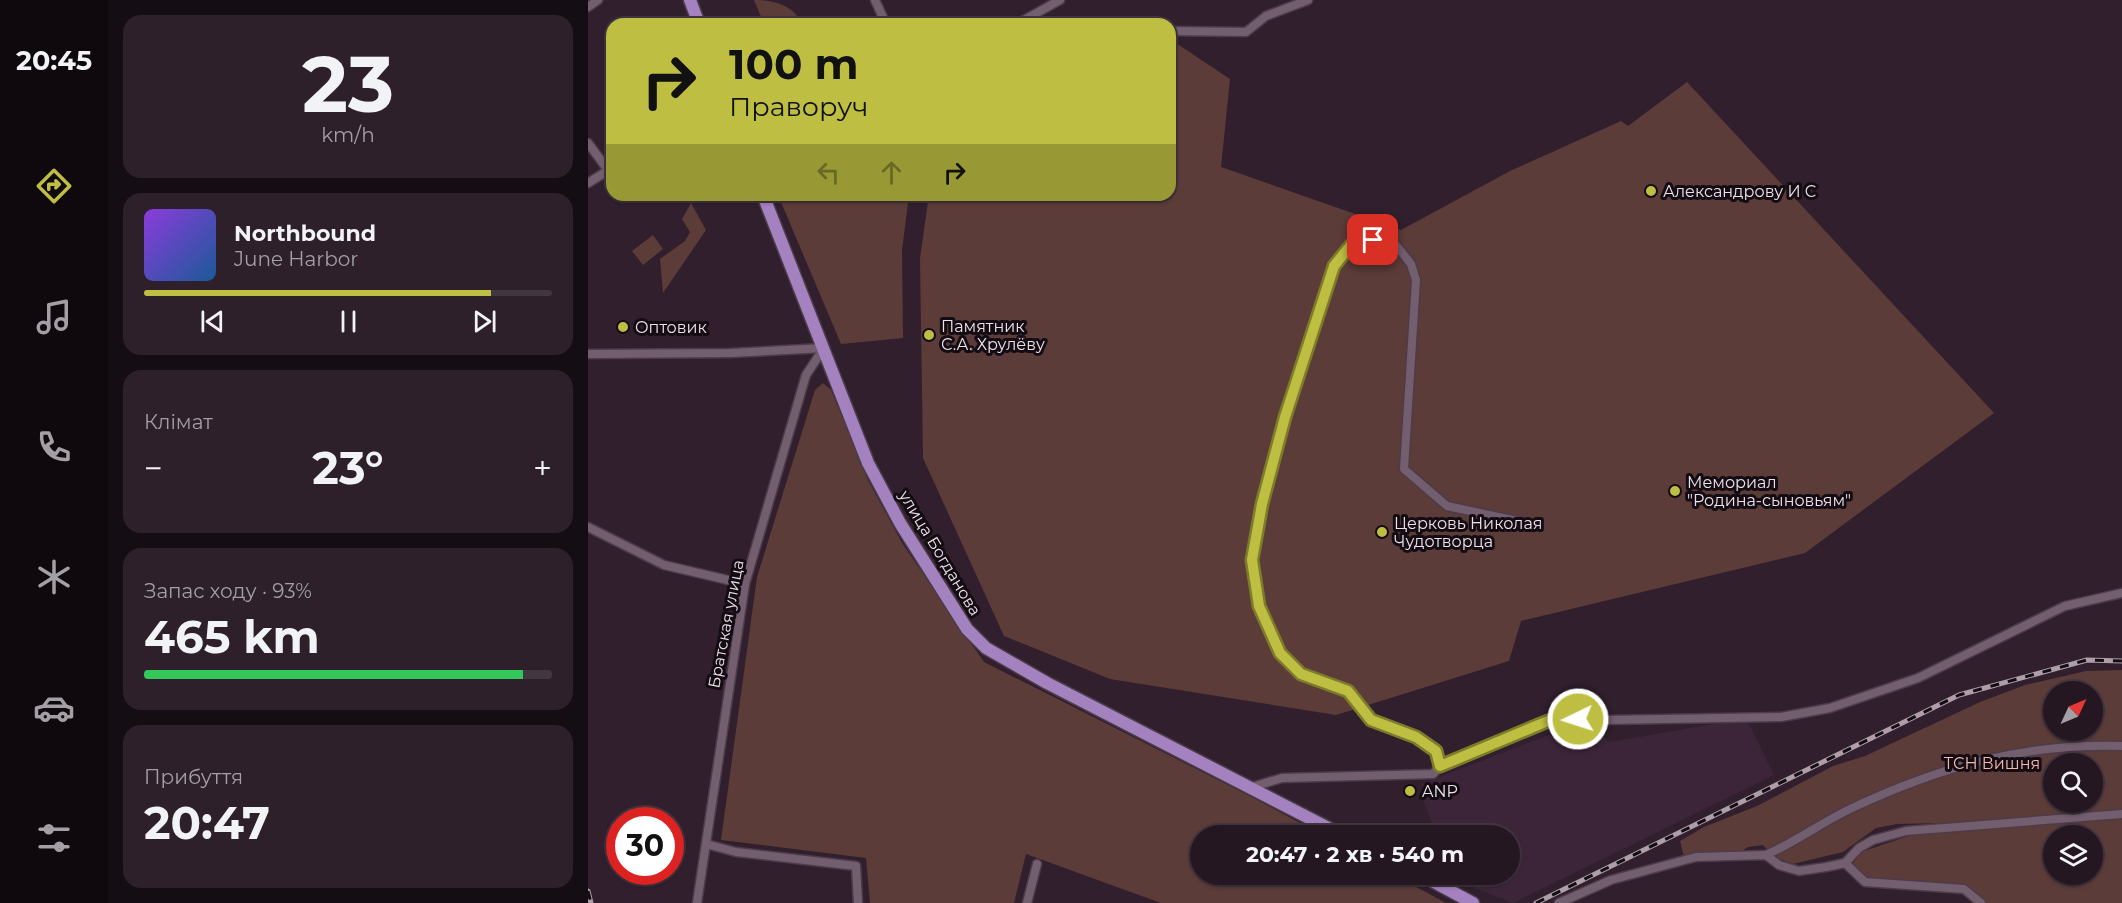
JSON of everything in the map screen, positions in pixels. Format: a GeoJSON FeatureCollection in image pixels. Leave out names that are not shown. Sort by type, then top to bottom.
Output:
{"type":"FeatureCollection","features":[{"type":"Feature","properties":{"kind":"main road"},"geometry":{"type":"LineString","coordinates":[[690,0],[697,18]]}},
{"type":"Feature","properties":{"kind":"main road","name":"улица Богданова"},"geometry":{"type":"LineString","coordinates":[[765,201],[868,463],[900,523],[967,629],[986,648],[1047,683],[1323,825]]}},
{"type":"Feature","properties":{"kind":"main road"},"geometry":{"type":"LineString","coordinates":[[1439,885],[1473,903]]}},
{"type":"Feature","properties":{"kind":"street"},"geometry":{"type":"LineString","coordinates":[[588,7],[598,0]]}},
{"type":"Feature","properties":{"kind":"street"},"geometry":{"type":"LineString","coordinates":[[874,0],[883,18]]}},
{"type":"Feature","properties":{"kind":"street"},"geometry":{"type":"LineString","coordinates":[[1028,18],[1060,0]]}},
{"type":"Feature","properties":{"kind":"street"},"geometry":{"type":"LineString","coordinates":[[1176,32],[1246,32],[1266,16],[1308,0]]}},
{"type":"Feature","properties":{"kind":"street"},"geometry":{"type":"LineString","coordinates":[[588,144],[606,164]]}},
{"type":"Feature","properties":{"kind":"street"},"geometry":{"type":"LineString","coordinates":[[588,183],[606,172]]}},
{"type":"Feature","properties":{"kind":"street"},"geometry":{"type":"LineString","coordinates":[[1440,766],[1436,751],[1416,737],[1371,720],[1348,691],[1301,674],[1280,653],[1259,606],[1252,560],[1262,504],[1285,417],[1334,266],[1351,245],[1373,240],[1396,245],[1411,264],[1416,279],[1404,469],[1447,506],[1522,522]]}},
{"type":"Feature","properties":{"kind":"street"},"geometry":{"type":"LineString","coordinates":[[588,354],[731,353],[824,348]]}},
{"type":"Feature","properties":{"kind":"street","name":"Братская улица"},"geometry":{"type":"LineString","coordinates":[[697,903],[746,584],[806,375],[824,348]]}},
{"type":"Feature","properties":{"kind":"street"},"geometry":{"type":"LineString","coordinates":[[588,527],[664,564],[746,584]]}},
{"type":"Feature","properties":{"kind":"street"},"geometry":{"type":"LineString","coordinates":[[1252,788],[1282,778],[1433,774],[1440,766],[1548,721],[1781,717],[1830,708],[1918,678],[2065,606],[2122,592]]}},
{"type":"Feature","properties":{"kind":"street"},"geometry":{"type":"LineString","coordinates":[[1559,903],[1611,880],[1696,857],[1766,855],[1847,811],[1905,784],[2002,754],[2084,745],[2122,746]]}},
{"type":"Feature","properties":{"kind":"street"},"geometry":{"type":"LineString","coordinates":[[1766,855],[1779,865],[1799,871],[1845,863],[1858,848],[1906,831],[2122,814]]}},
{"type":"Feature","properties":{"kind":"street"},"geometry":{"type":"LineString","coordinates":[[706,844],[736,852],[855,866],[858,902]]}},
{"type":"Feature","properties":{"kind":"street"},"geometry":{"type":"LineString","coordinates":[[1845,863],[1865,882],[1964,890],[1981,903]]}},
{"type":"Feature","properties":{"kind":"street"},"geometry":{"type":"LineString","coordinates":[[1027,903],[1037,864]]}},
{"type":"Feature","properties":{"kind":"shaded area"},"geometry":{"type":"Polygon","coordinates":[[[1747,720],[1774,775],[1513,903],[1468,885],[1520,885],[1520,825],[1433,825],[1423,800],[1427,798],[1421,784],[1570,727],[1589,725],[1610,742],[1747,720]]]}},
{"type":"Feature","properties":{"kind":"green space"},"geometry":{"type":"Polygon","coordinates":[[[754,0],[782,5],[794,12],[798,18],[762,18],[754,0]]]}},
{"type":"Feature","properties":{"kind":"green space"},"geometry":{"type":"Polygon","coordinates":[[[1176,43],[1230,79],[1221,167],[1401,230],[1510,171],[1621,121],[1628,126],[1687,82],[1994,413],[1805,553],[1521,621],[1509,661],[1336,715],[1110,679],[1004,636],[923,458],[920,258],[928,201],[1176,201],[1176,43]]]}},
{"type":"Feature","properties":{"kind":"green space"},"geometry":{"type":"Polygon","coordinates":[[[781,201],[908,201],[902,250],[903,338],[841,344],[781,201]]]}},
{"type":"Feature","properties":{"kind":"green space"},"geometry":{"type":"Polygon","coordinates":[[[691,203],[706,230],[663,293],[660,259],[685,241],[690,232],[682,219],[691,203]]]}},
{"type":"Feature","properties":{"kind":"green space"},"geometry":{"type":"Polygon","coordinates":[[[653,235],[663,249],[643,265],[632,251],[653,235]]]}},
{"type":"Feature","properties":{"kind":"green space"},"geometry":{"type":"Polygon","coordinates":[[[823,383],[831,390],[868,480],[902,543],[984,662],[1304,825],[1190,825],[1190,885],[1413,885],[1446,903],[1161,903],[1026,854],[1014,903],[870,903],[866,858],[721,840],[757,577],[815,390],[823,383]]]}},
{"type":"Feature","properties":{"kind":"green space","name":"ТСН Вишня"},"geometry":{"type":"Polygon","coordinates":[[[2122,670],[2122,812],[1991,822],[1897,824],[1876,828],[1843,852],[1793,864],[1774,857],[1763,845],[1748,847],[1735,855],[1684,857],[1680,841],[1704,827],[1757,806],[1833,766],[1865,756],[1980,702],[2025,685],[2086,671],[2122,670]]]}},
{"type":"Feature","properties":{"kind":"green space"},"geometry":{"type":"Polygon","coordinates":[[[2122,817],[2122,903],[1986,903],[1965,887],[1868,879],[1852,865],[1861,852],[1920,832],[2122,817]]]}},
{"type":"Feature","properties":{"kind":"railway"},"geometry":{"type":"LineString","coordinates":[[1536,903],[1959,695],[2087,660],[2122,661]]}},
{"type":"Feature","properties":{"kind":"railway"},"geometry":{"type":"LineString","coordinates":[[588,891],[591,903]]}},
{"type":"Feature","properties":{"kind":"place","name":"Александрову И С"},"geometry":{"type":"Point","coordinates":[1651,191]}},
{"type":"Feature","properties":{"kind":"place","name":"Оптовик"},"geometry":{"type":"Point","coordinates":[623,327]}},
{"type":"Feature","properties":{"kind":"place","name":"Памятник С.А. Хрулёву"},"geometry":{"type":"Point","coordinates":[929,335]}},
{"type":"Feature","properties":{"kind":"place","name":"Мемориал \"Родина-сыновьям\""},"geometry":{"type":"Point","coordinates":[1675,491]}},
{"type":"Feature","properties":{"kind":"place","name":"Церковь Николая Чудотворца"},"geometry":{"type":"Point","coordinates":[1382,532]}},
{"type":"Feature","properties":{"kind":"place","name":"ANP"},"geometry":{"type":"Point","coordinates":[1410,791]}},
{"type":"Feature","properties":{"kind":"route"},"geometry":{"type":"LineString","coordinates":[[1373,240],[1351,245],[1334,266],[1285,417],[1262,504],[1252,560],[1259,606],[1280,653],[1301,674],[1348,691],[1364,708],[1371,720],[1416,737],[1436,751],[1440,766],[1548,721],[1578,719]]}}]}
